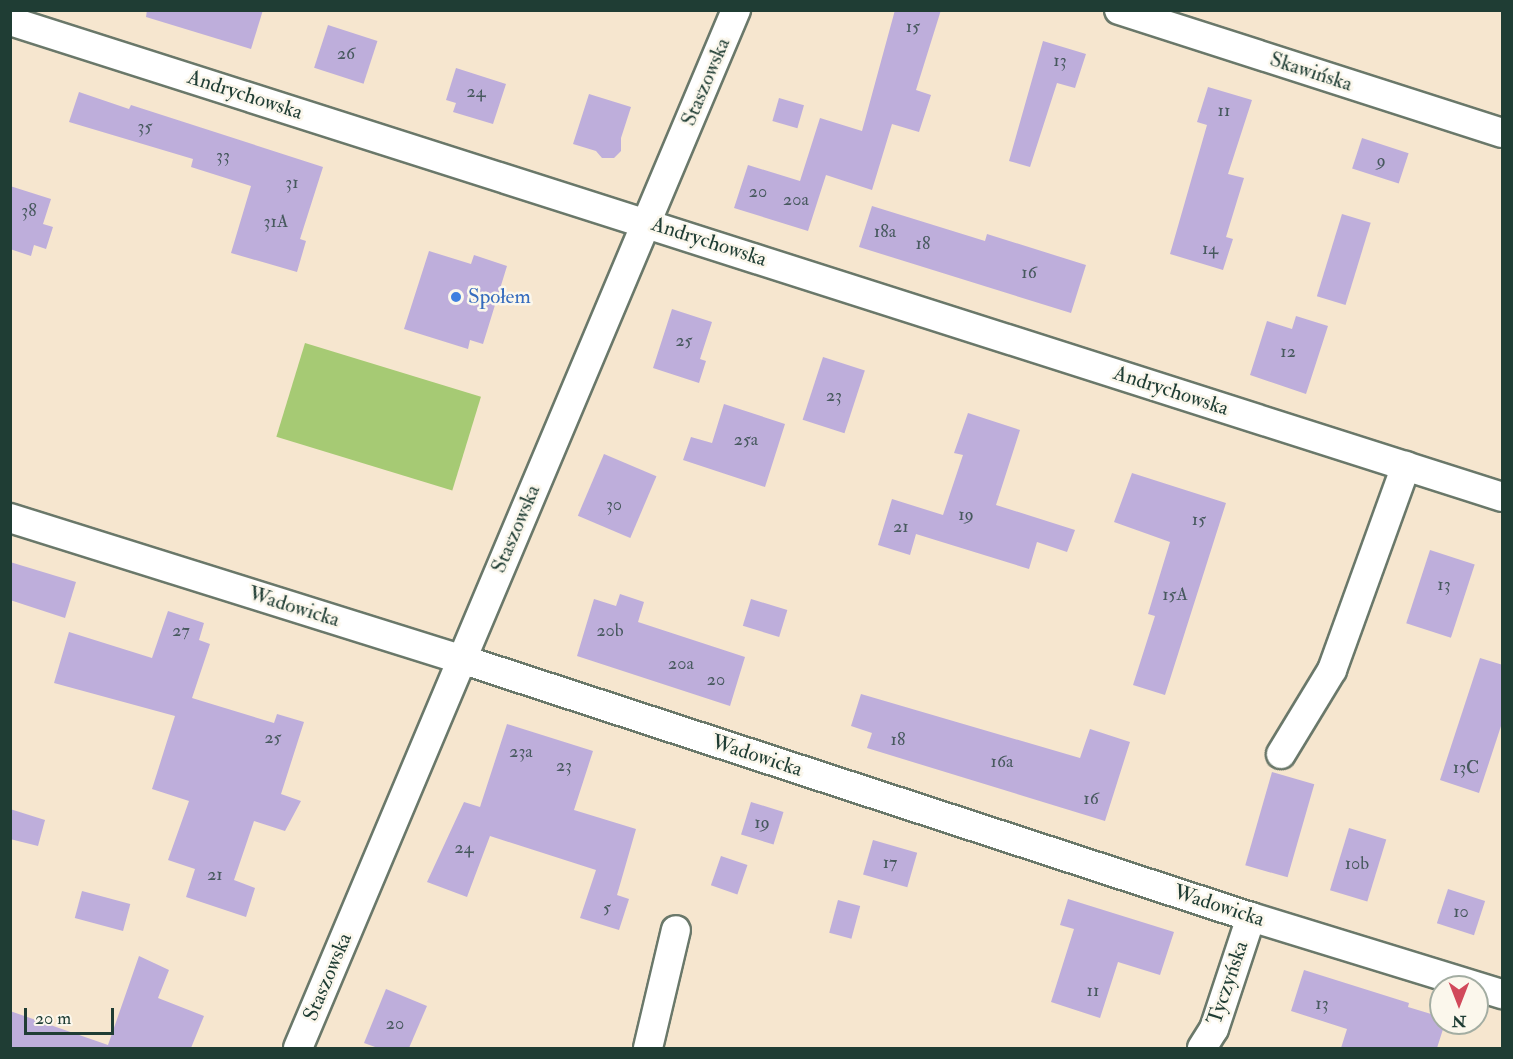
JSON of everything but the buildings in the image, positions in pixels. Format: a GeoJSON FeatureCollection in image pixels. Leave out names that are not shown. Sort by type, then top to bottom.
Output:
{"type":"FeatureCollection","features":[{"type":"Feature","properties":{"kind":"street","name":"Staszowska"},"geometry":{"type":"LineString","coordinates":[[298,1048],[736,10]]}},
{"type":"Feature","properties":{"kind":"street","name":"Skawińska"},"geometry":{"type":"LineString","coordinates":[[1119,10],[1503,133]]}},
{"type":"Feature","properties":{"kind":"street","name":"Andrychowska"},"geometry":{"type":"LineString","coordinates":[[10,21],[647,222],[1503,497]]}},
{"type":"Feature","properties":{"kind":"street"},"geometry":{"type":"LineString","coordinates":[[1281,754],[1332,670],[1406,466]]}},
{"type":"Feature","properties":{"kind":"street","name":"Wadowicka"},"geometry":{"type":"LineString","coordinates":[[10,518],[461,659],[1251,917],[1503,993]]}},
{"type":"Feature","properties":{"kind":"street","name":"Tyczyńska"},"geometry":{"type":"LineString","coordinates":[[1202,1048],[1214,1029],[1251,917]]}},
{"type":"Feature","properties":{"kind":"street"},"geometry":{"type":"LineString","coordinates":[[648,1048],[676,930]]}},
{"type":"Feature","properties":{"kind":"green space"},"geometry":{"type":"Polygon","coordinates":[[[305,343],[481,397],[452,491],[276,437],[305,343]]]}},
{"type":"Feature","properties":{"kind":"place","name":"Społem"},"geometry":{"type":"Point","coordinates":[456,297]}}]}
